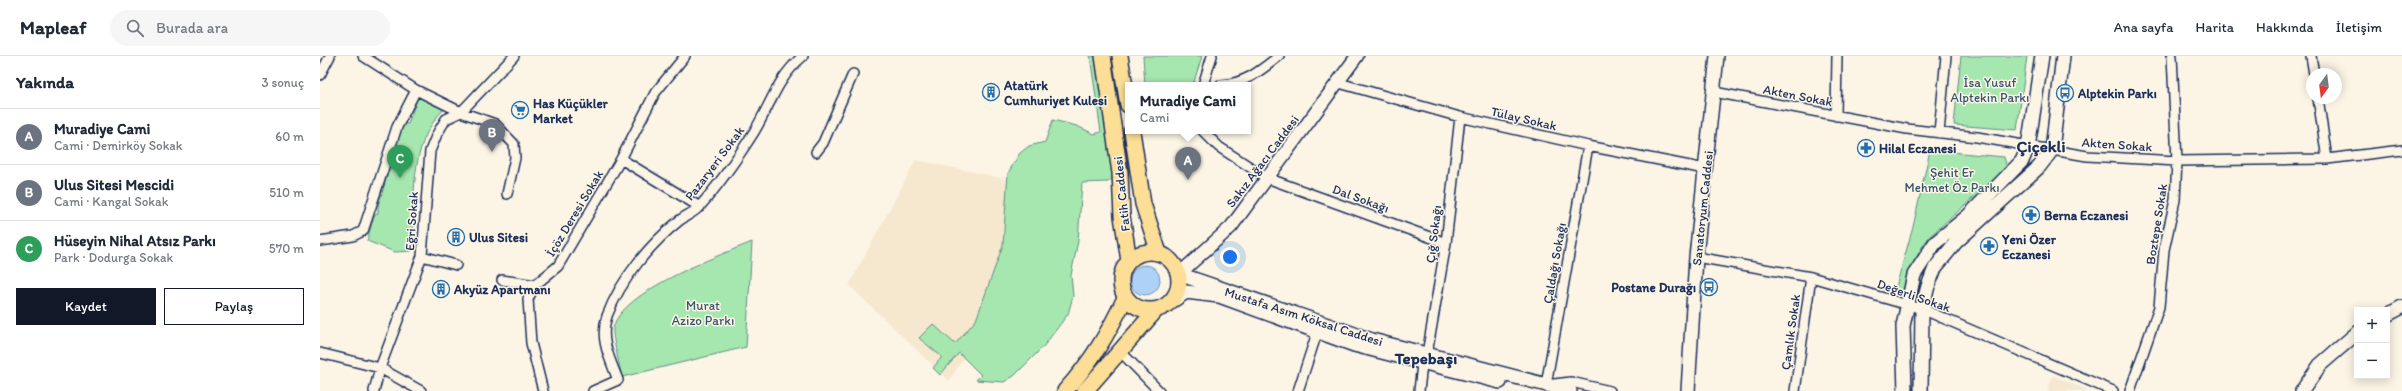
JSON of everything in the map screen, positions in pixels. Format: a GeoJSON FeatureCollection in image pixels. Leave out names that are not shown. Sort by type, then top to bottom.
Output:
{"type":"FeatureCollection","features":[{"type":"Feature","properties":{"kind":"main road","name":"Fatih Caddesi"},"geometry":{"type":"LineString","coordinates":[[1103,56],[1120,173],[1122,216],[1129,261]]}},
{"type":"Feature","properties":{"kind":"main road","name":"Sanatoryum Caddesi"},"geometry":{"type":"LineString","coordinates":[[1688,391],[1696,257],[1717,56]]}},
{"type":"Feature","properties":{"kind":"main road"},"geometry":{"type":"LineString","coordinates":[[1905,391],[1903,326],[1909,305],[1914,275],[1935,243],[1968,216],[2022,161],[2028,147],[2042,56]]}},
{"type":"Feature","properties":{"kind":"main road"},"geometry":{"type":"LineString","coordinates":[[1921,391],[1922,309],[1928,286],[1935,268],[1956,242],[2040,167],[2052,150],[2063,56]]}},
{"type":"Feature","properties":{"kind":"main road"},"geometry":{"type":"LineString","coordinates":[[1122,58],[1125,82]]}},
{"type":"Feature","properties":{"kind":"main road","name":"Fatih Caddesi"},"geometry":{"type":"LineString","coordinates":[[1132,134],[1143,204],[1159,253]]}},
{"type":"Feature","properties":{"kind":"main road"},"geometry":{"type":"LineString","coordinates":[[1085,391],[1156,310],[1174,300],[1179,288],[1179,274],[1175,265],[1168,258],[1159,253],[1143,253],[1129,261],[1123,269],[1121,278],[1122,288],[1126,298],[1139,309],[1156,310]]}},
{"type":"Feature","properties":{"kind":"main road","name":"Mustafa Asım Köksal Caddesi"},"geometry":{"type":"LineString","coordinates":[[1179,274],[1424,359]]}},
{"type":"Feature","properties":{"kind":"main road","name":"Mustafa Asım Köksal Caddesi"},"geometry":{"type":"LineString","coordinates":[[1174,300],[1186,292],[1219,296],[1317,333],[1354,345],[1424,359],[1542,388],[1570,391]]}},
{"type":"Feature","properties":{"kind":"main road"},"geometry":{"type":"LineString","coordinates":[[1065,391],[1087,367],[1111,327],[1126,298]]}},
{"type":"Feature","properties":{"kind":"main road"},"geometry":{"type":"LineString","coordinates":[[2390,313],[2402,307]]}},
{"type":"Feature","properties":{"kind":"main road"},"geometry":{"type":"LineString","coordinates":[[2302,391],[2320,365],[2354,336]]}},
{"type":"Feature","properties":{"kind":"main road","name":"Sanatoryum Caddesi"},"geometry":{"type":"LineString","coordinates":[[1678,391],[1690,360]]}},
{"type":"Feature","properties":{"kind":"street"},"geometry":{"type":"LineString","coordinates":[[320,75],[330,56]]}},
{"type":"Feature","properties":{"kind":"street"},"geometry":{"type":"LineString","coordinates":[[363,56],[416,90],[461,112],[495,124],[514,144],[515,158],[507,194]]}},
{"type":"Feature","properties":{"kind":"street","name":"Eğri Sokak"},"geometry":{"type":"LineString","coordinates":[[374,391],[380,368],[422,256],[430,151],[436,134],[446,119],[461,112],[514,56]]}},
{"type":"Feature","properties":{"kind":"street","name":"İçöz Deresi Sokak"},"geometry":{"type":"LineString","coordinates":[[535,285],[558,266],[621,159],[655,93],[685,56]]}},
{"type":"Feature","properties":{"kind":"street","name":"Pazaryeri Sokak"},"geometry":{"type":"LineString","coordinates":[[593,391],[618,380],[606,348],[604,330],[607,316],[621,290],[646,252],[680,220],[700,207],[754,132],[788,69],[803,56]]}},
{"type":"Feature","properties":{"kind":"street"},"geometry":{"type":"LineString","coordinates":[[1204,82],[1212,56]]}},
{"type":"Feature","properties":{"kind":"street"},"geometry":{"type":"LineString","coordinates":[[1238,82],[1256,75],[1279,56]]}},
{"type":"Feature","properties":{"kind":"street","name":"Sakız Ağacı Caddesi"},"geometry":{"type":"LineString","coordinates":[[1179,274],[1231,226],[1339,83],[1357,56]]}},
{"type":"Feature","properties":{"kind":"street"},"geometry":{"type":"LineString","coordinates":[[1836,116],[1837,56]]}},
{"type":"Feature","properties":{"kind":"street"},"geometry":{"type":"LineString","coordinates":[[1939,133],[1946,56]]}},
{"type":"Feature","properties":{"kind":"street","name":"Boztepe Sokak"},"geometry":{"type":"LineString","coordinates":[[2130,391],[2159,307],[2164,250],[2175,200],[2177,161],[2172,56]]}},
{"type":"Feature","properties":{"kind":"street"},"geometry":{"type":"LineString","coordinates":[[2311,56],[2313,68]]}},
{"type":"Feature","properties":{"kind":"street"},"geometry":{"type":"LineString","coordinates":[[816,152],[823,143],[853,74]]}},
{"type":"Feature","properties":{"kind":"street","name":"Tülay Sokak"},"geometry":{"type":"LineString","coordinates":[[1339,83],[1460,117],[1588,146],[1705,169]]}},
{"type":"Feature","properties":{"kind":"street"},"geometry":{"type":"LineString","coordinates":[[320,241],[353,236],[363,231],[397,127],[416,90]]}},
{"type":"Feature","properties":{"kind":"street","name":"Akten Sokak"},"geometry":{"type":"LineString","coordinates":[[1714,92],[1907,129],[1977,137],[2087,156],[2177,161],[2327,159],[2402,150]]}},
{"type":"Feature","properties":{"kind":"street"},"geometry":{"type":"LineString","coordinates":[[2319,104],[2327,159]]}},
{"type":"Feature","properties":{"kind":"street","name":"Çığ Sokağı"},"geometry":{"type":"LineString","coordinates":[[1420,391],[1424,359],[1446,243],[1460,117]]}},
{"type":"Feature","properties":{"kind":"street","name":"Dal Sokağı"},"geometry":{"type":"LineString","coordinates":[[1206,134],[1219,147],[1267,178],[1446,243]]}},
{"type":"Feature","properties":{"kind":"street","name":"Çaldağı Sokağı"},"geometry":{"type":"LineString","coordinates":[[1542,388],[1588,146]]}},
{"type":"Feature","properties":{"kind":"street"},"geometry":{"type":"LineString","coordinates":[[621,159],[700,207]]}},
{"type":"Feature","properties":{"kind":"street"},"geometry":{"type":"LineString","coordinates":[[422,256],[456,265]]}},
{"type":"Feature","properties":{"kind":"street","name":"Değerli Sokak"},"geometry":{"type":"LineString","coordinates":[[1696,257],[1811,277],[1922,309],[2113,391]]}},
{"type":"Feature","properties":{"kind":"street","name":"Çamlık Sokak"},"geometry":{"type":"LineString","coordinates":[[1795,391],[1811,277]]}},
{"type":"Feature","properties":{"kind":"street"},"geometry":{"type":"LineString","coordinates":[[502,280],[535,285],[528,298],[531,343],[543,391]]}},
{"type":"Feature","properties":{"kind":"street"},"geometry":{"type":"LineString","coordinates":[[1298,391],[1317,333]]}},
{"type":"Feature","properties":{"kind":"street"},"geometry":{"type":"LineString","coordinates":[[1120,351],[1159,391]]}},
{"type":"Feature","properties":{"kind":"street"},"geometry":{"type":"LineString","coordinates":[[320,352],[380,368],[421,391]]}},
{"type":"Feature","properties":{"kind":"street","name":"Mustafa Asım Köksal Caddesi"},"geometry":{"type":"LineString","coordinates":[[1542,388],[1571,382],[1610,391]]}},
{"type":"Feature","properties":{"kind":"shaded area"},"geometry":{"type":"Polygon","coordinates":[[[916,160],[1002,178],[1020,193],[987,321],[949,381],[849,285],[916,160]]]}},
{"type":"Feature","properties":{"kind":"shaded area"},"geometry":{"type":"Polygon","coordinates":[[[2053,376],[2090,391],[2047,391],[2053,376]]]}},
{"type":"Feature","properties":{"kind":"green space"},"geometry":{"type":"Polygon","coordinates":[[[1090,56],[1099,56],[1114,177],[1108,182],[1082,183],[1078,241],[1071,275],[1073,296],[1068,314],[1043,347],[1014,376],[1004,382],[976,380],[981,375],[959,353],[940,375],[933,368],[942,357],[919,338],[933,324],[955,344],[976,320],[1003,245],[1008,173],[1020,153],[1029,146],[1045,142],[1053,120],[1077,126],[1094,134],[1101,132],[1090,56]]]}},
{"type":"Feature","properties":{"kind":"green space"},"geometry":{"type":"Polygon","coordinates":[[[1143,56],[1202,56],[1194,82],[1145,82],[1143,56]]]}},
{"type":"Feature","properties":{"kind":"green space","name":"İsa Yusuf Alptekin Parkı"},"geometry":{"type":"Polygon","coordinates":[[[1961,56],[2027,56],[2017,130],[1954,125],[1961,56]]]}},
{"type":"Feature","properties":{"kind":"green space"},"geometry":{"type":"Polygon","coordinates":[[[419,94],[445,108],[433,123],[424,139],[418,157],[415,175],[412,251],[395,252],[367,241],[374,216],[378,213],[378,206],[403,123],[408,124],[419,94]]]}},
{"type":"Feature","properties":{"kind":"green space","name":"Şehit Er Mehmet Öz Parkı"},"geometry":{"type":"Polygon","coordinates":[[[1930,150],[2004,157],[2007,168],[1924,243],[1916,259],[1902,300],[1893,297],[1913,227],[1930,150]]]}},
{"type":"Feature","properties":{"kind":"green space","name":"Murat Azizo Parkı"},"geometry":{"type":"Polygon","coordinates":[[[752,242],[746,347],[622,377],[613,333],[613,329],[619,315],[633,302],[651,289],[673,276],[752,242]]]}},
{"type":"Feature","properties":{"kind":"water"},"geometry":{"type":"Polygon","coordinates":[[[1145,265],[1156,269],[1160,280],[1156,291],[1145,295],[1134,291],[1130,280],[1134,269],[1145,265]]]}},
{"type":"Feature","properties":{"kind":"place","name":"Atatürk Cumhuriyet Kulesi"},"geometry":{"type":"Point","coordinates":[991,92]}},
{"type":"Feature","properties":{"kind":"place","name":"Alptekin Parkı"},"geometry":{"type":"Point","coordinates":[2065,93]}},
{"type":"Feature","properties":{"kind":"place","name":"Has Küçükler Market"},"geometry":{"type":"Point","coordinates":[520,110]}},
{"type":"Feature","properties":{"kind":"place","name":"Hilal Eczanesi"},"geometry":{"type":"Point","coordinates":[1866,148]}},
{"type":"Feature","properties":{"kind":"place","name":"Ulus Sitesi Mescidi"},"geometry":{"type":"Point","coordinates":[492,152]}},
{"type":"Feature","properties":{"kind":"place","name":"Hüseyin Nihal Atsız Parkı"},"geometry":{"type":"Point","coordinates":[400,178]}},
{"type":"Feature","properties":{"kind":"place","name":"Muradiye Cami"},"geometry":{"type":"Point","coordinates":[1188,180]}},
{"type":"Feature","properties":{"kind":"place","name":"Berna Eczanesi"},"geometry":{"type":"Point","coordinates":[2031,215]}},
{"type":"Feature","properties":{"kind":"place","name":"Ulus Sitesi"},"geometry":{"type":"Point","coordinates":[456,237]}},
{"type":"Feature","properties":{"kind":"place","name":"Yeni Özer Eczanesi"},"geometry":{"type":"Point","coordinates":[1989,246]}},
{"type":"Feature","properties":{"kind":"place","name":"Postane Durağı"},"geometry":{"type":"Point","coordinates":[1709,287]}},
{"type":"Feature","properties":{"kind":"place","name":"Akyüz Apartmanı"},"geometry":{"type":"Point","coordinates":[441,289]}},
{"type":"Feature","properties":{"kind":"district","name":"Çiçekli"},"geometry":{"type":"Point","coordinates":[2041,146]}},
{"type":"Feature","properties":{"kind":"district","name":"Tepebaşı"},"geometry":{"type":"Point","coordinates":[1426,358]}}]}
